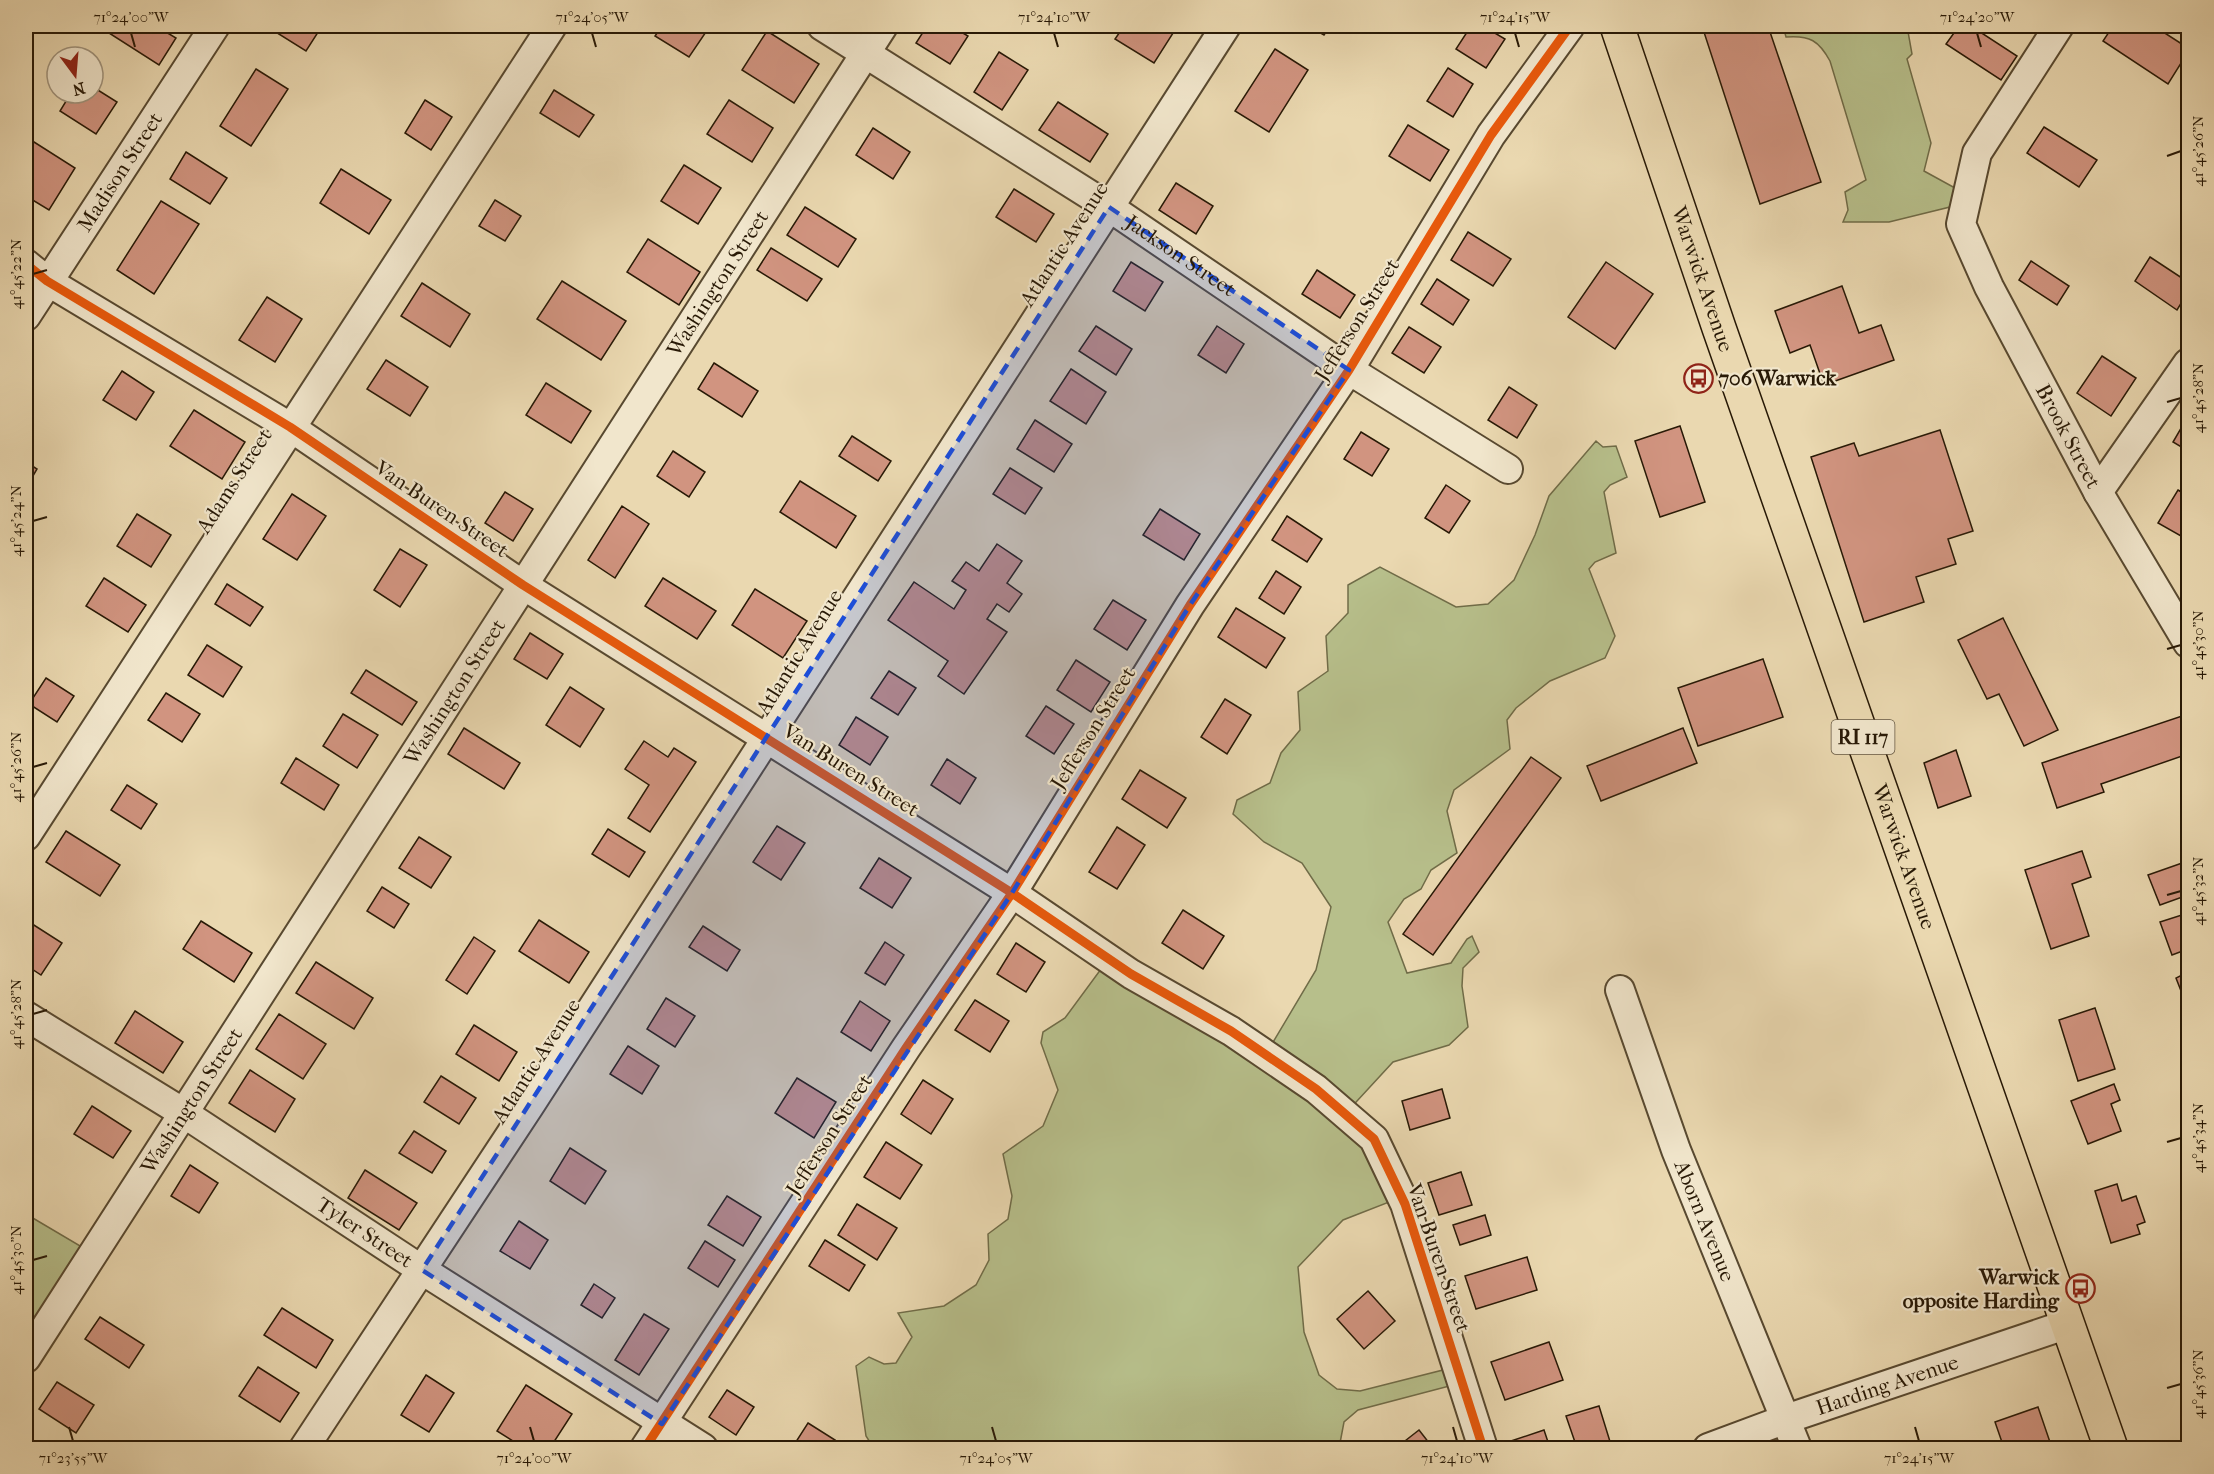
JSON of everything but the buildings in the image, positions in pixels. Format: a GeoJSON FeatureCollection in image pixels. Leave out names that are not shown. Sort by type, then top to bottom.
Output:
{"type":"FeatureCollection","features":[{"type":"Feature","properties":{"kind":"main road","name":"Warwick Avenue"},"geometry":{"type":"LineString","coordinates":[[1617,26],[1726,347],[2111,1449]]}},
{"type":"Feature","properties":{"kind":"street","name":"Madison Street"},"geometry":{"type":"LineString","coordinates":[[26,316],[36,272],[215,26]]}},
{"type":"Feature","properties":{"kind":"street","name":"Adams Street"},"geometry":{"type":"LineString","coordinates":[[26,836],[552,26]]}},
{"type":"Feature","properties":{"kind":"street","name":"Jackson Street"},"geometry":{"type":"LineString","coordinates":[[822,26],[1109,207],[1349,370],[1508,469]]}},
{"type":"Feature","properties":{"kind":"street","name":"Washington Street"},"geometry":{"type":"LineString","coordinates":[[26,1358],[182,1112],[883,26]]}},
{"type":"Feature","properties":{"kind":"street","name":"Atlantic Avenue"},"geometry":{"type":"LineString","coordinates":[[304,1449],[767,738],[1226,26]]}},
{"type":"Feature","properties":{"kind":"street","name":"Jefferson Street"},"geometry":{"type":"LineString","coordinates":[[645,1449],[906,1048],[1012,893],[1190,605],[1349,370],[1491,135],[1570,26]]}},
{"type":"Feature","properties":{"kind":"street","name":"Brook Street"},"geometry":{"type":"LineString","coordinates":[[2059,26],[1977,153],[1961,224],[1989,287],[2098,492],[2188,643]]}},
{"type":"Feature","properties":{"kind":"street","name":"Van Buren Street"},"geometry":{"type":"LineString","coordinates":[[36,272],[290,427],[523,585],[1012,893],[1131,974],[1231,1031],[1316,1089],[1374,1139],[1405,1204],[1483,1449]]}},
{"type":"Feature","properties":{"kind":"street"},"geometry":{"type":"LineString","coordinates":[[2098,492],[2188,363]]}},
{"type":"Feature","properties":{"kind":"street","name":"Aborn Avenue"},"geometry":{"type":"LineString","coordinates":[[1620,990],[1676,1150],[1797,1449]]}},
{"type":"Feature","properties":{"kind":"street","name":"Tyler Street"},"geometry":{"type":"LineString","coordinates":[[26,1016],[182,1112],[422,1270],[703,1449]]}},
{"type":"Feature","properties":{"kind":"street","name":"Harding Avenue"},"geometry":{"type":"LineString","coordinates":[[1708,1449],[1786,1419],[2068,1324]]}},
{"type":"Feature","properties":{"kind":"highlighted area"},"geometry":{"type":"Polygon","coordinates":[[[1109,207],[1349,370],[1190,605],[1012,893],[662,1424],[422,1270],[1109,207]]]}},
{"type":"Feature","properties":{"kind":"green space"},"geometry":{"type":"Polygon","coordinates":[[[1783,26],[1907,26],[1912,54],[1907,59],[1931,143],[1924,171],[1966,194],[1958,205],[1889,222],[1843,222],[1848,210],[1845,192],[1866,180],[1830,61],[1818,44],[1808,38],[1786,37],[1783,26]]]}},
{"type":"Feature","properties":{"kind":"green space"},"geometry":{"type":"Polygon","coordinates":[[[1596,441],[1603,447],[1616,446],[1627,477],[1610,485],[1604,492],[1616,553],[1595,562],[1589,569],[1615,636],[1605,658],[1550,681],[1516,708],[1507,720],[1510,749],[1454,790],[1447,811],[1457,853],[1431,870],[1421,889],[1404,899],[1388,922],[1407,973],[1451,963],[1467,939],[1472,936],[1479,952],[1463,968],[1462,986],[1468,1027],[1449,1045],[1393,1062],[1345,1114],[1397,1199],[1343,1220],[1298,1267],[1304,1332],[1319,1375],[1337,1389],[1360,1391],[1451,1368],[1457,1384],[1358,1410],[1344,1422],[1340,1443],[1342,1448],[873,1447],[866,1436],[856,1366],[869,1357],[884,1364],[896,1363],[912,1337],[898,1313],[944,1306],[976,1285],[989,1260],[988,1234],[1008,1219],[1012,1196],[1003,1154],[1043,1126],[1058,1090],[1041,1043],[1043,1032],[1065,1018],[1104,965],[1266,1054],[1316,970],[1331,907],[1302,863],[1264,842],[1233,814],[1237,800],[1270,783],[1281,753],[1300,730],[1298,692],[1328,671],[1326,636],[1348,613],[1348,585],[1380,567],[1456,607],[1488,604],[1514,580],[1535,535],[1549,496],[1596,441]]]}},
{"type":"Feature","properties":{"kind":"green space"},"geometry":{"type":"Polygon","coordinates":[[[26,1214],[87,1250],[26,1358],[26,1214]]]}},
{"type":"Feature","properties":{"kind":"cycle path"},"geometry":{"type":"LineString","coordinates":[[645,1448],[906,1048],[1012,893],[1190,605],[1349,370],[1491,135],[1570,26]]}},
{"type":"Feature","properties":{"kind":"cycle path"},"geometry":{"type":"LineString","coordinates":[[26,264],[47,281],[290,427],[523,585],[1012,893],[1131,974],[1231,1031],[1316,1089],[1374,1139],[1405,1204],[1483,1448]]}},
{"type":"Feature","properties":{"kind":"place","name":"706 Warwick"},"geometry":{"type":"Point","coordinates":[1698,378]}},
{"type":"Feature","properties":{"kind":"place","name":"Warwick opposite Harding"},"geometry":{"type":"Point","coordinates":[2080,1289]}}]}
